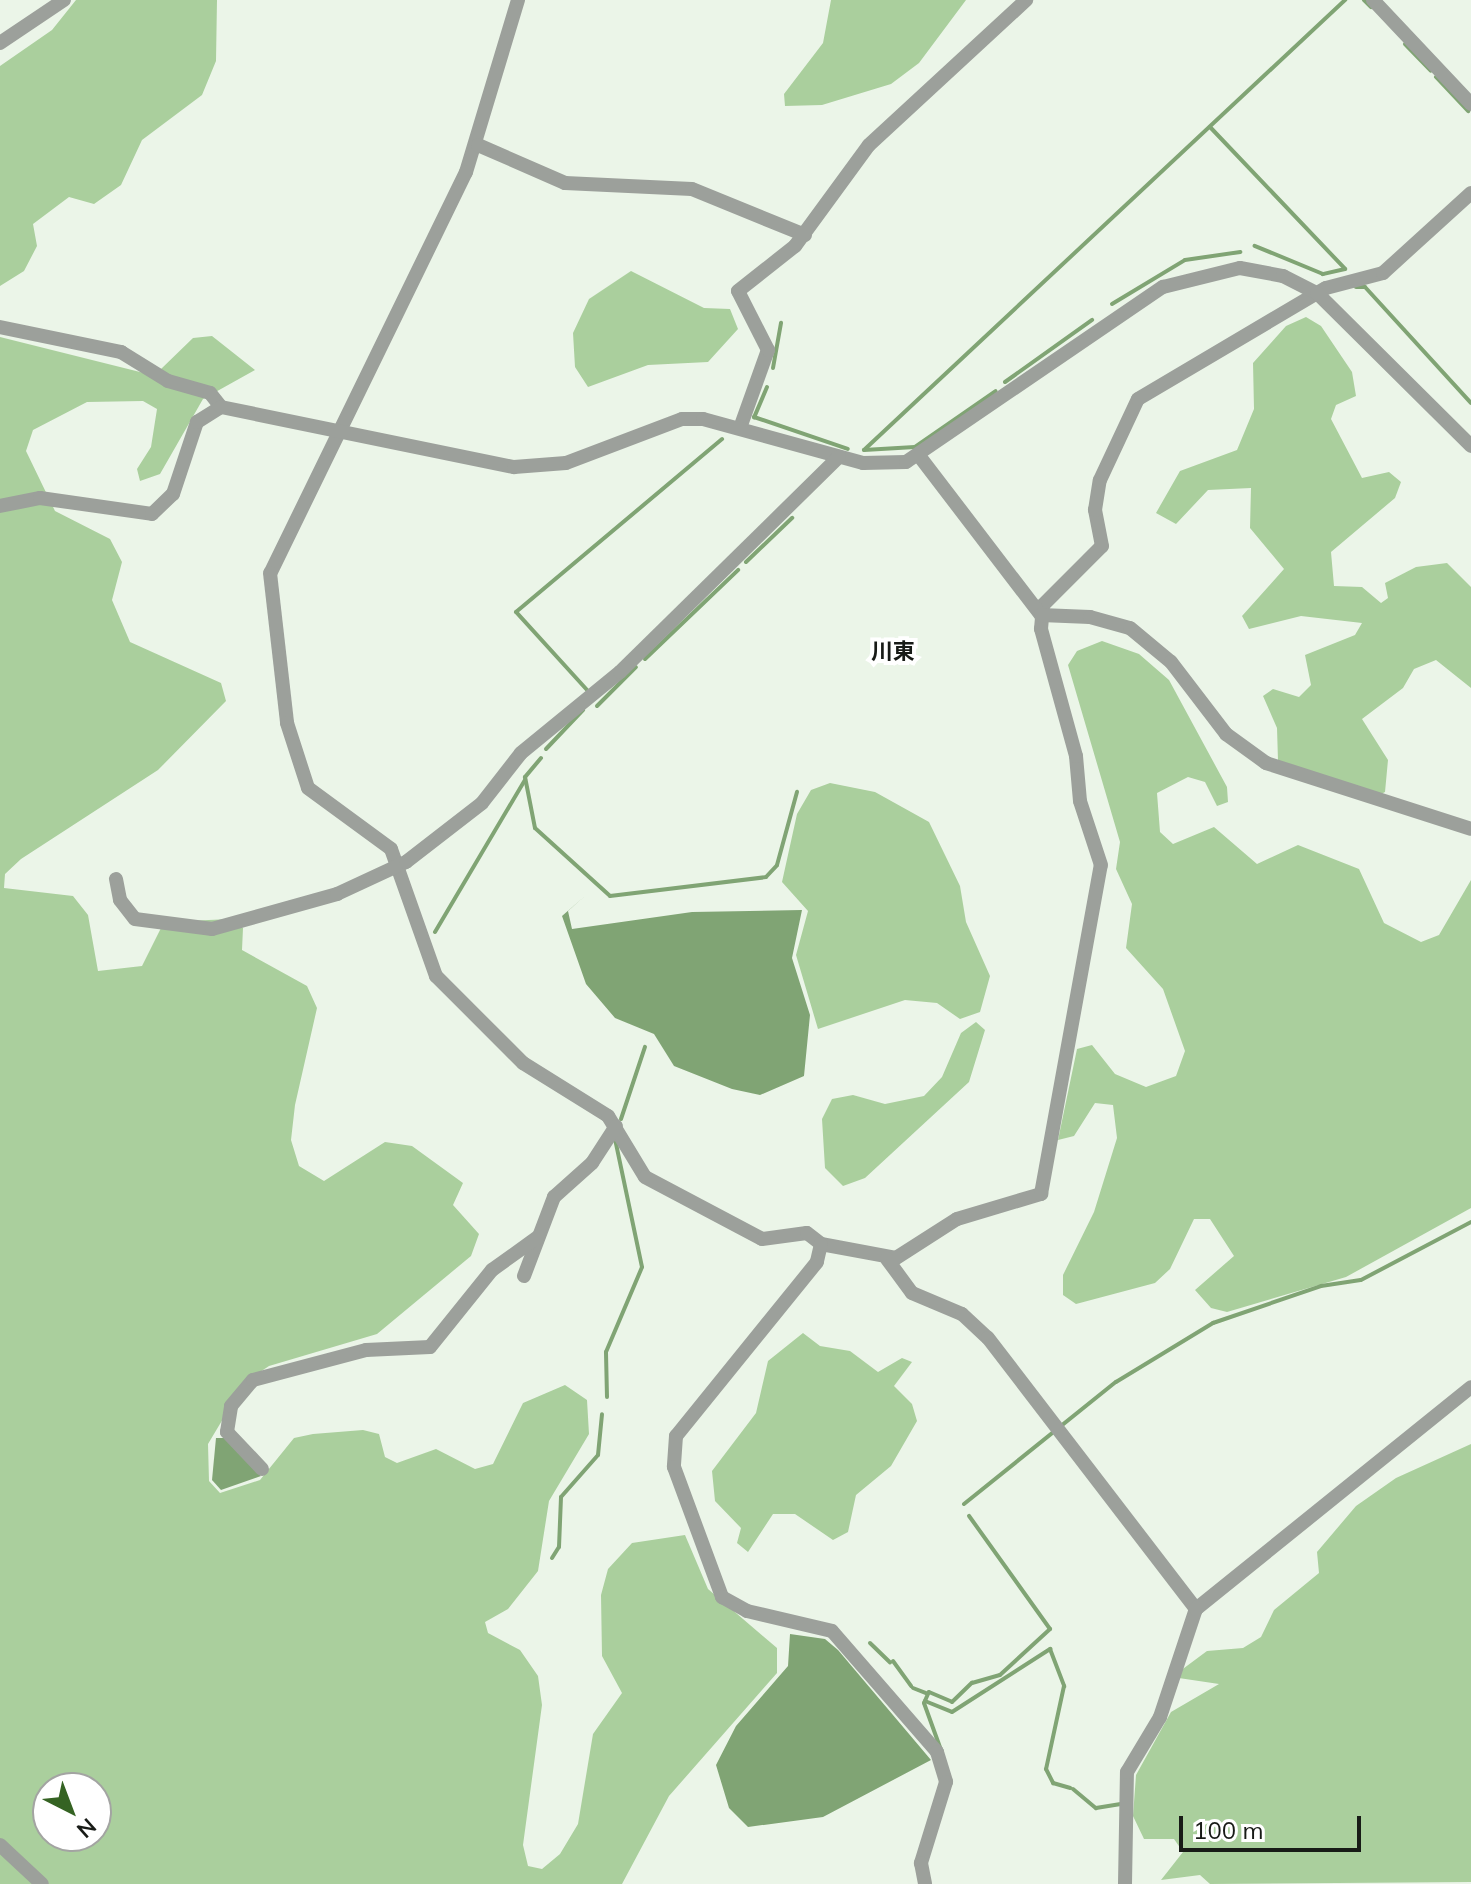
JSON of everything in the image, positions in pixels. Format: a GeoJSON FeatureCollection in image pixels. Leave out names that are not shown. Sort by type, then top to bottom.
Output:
{"type":"FeatureCollection","features":[{"type":"Feature","properties":{"kind":"street"},"geometry":{"type":"LineString","coordinates":[[0,43],[64,0]]}},
{"type":"Feature","properties":{"kind":"street"},"geometry":{"type":"LineString","coordinates":[[518,0],[478,145],[270,573],[293,755],[308,788],[384,840],[399,866],[436,976],[523,1063],[616,1126],[637,1166],[656,1185],[750,1235],[807,1233],[821,1244],[887,1259],[912,1293],[962,1314],[988,1338],[1196,1609]]}},
{"type":"Feature","properties":{"kind":"street"},"geometry":{"type":"LineString","coordinates":[[740,428],[768,350],[738,291],[805,235],[869,145],[1026,0]]}},
{"type":"Feature","properties":{"kind":"street"},"geometry":{"type":"LineString","coordinates":[[1373,0],[1471,104]]}},
{"type":"Feature","properties":{"kind":"street"},"geometry":{"type":"LineString","coordinates":[[478,145],[565,183],[692,189],[805,235]]}},
{"type":"Feature","properties":{"kind":"street"},"geometry":{"type":"LineString","coordinates":[[1041,615],[1048,595],[1102,546],[1095,510],[1100,480],[1138,399],[1317,293],[1394,265],[1471,193]]}},
{"type":"Feature","properties":{"kind":"street"},"geometry":{"type":"LineString","coordinates":[[0,327],[121,352],[168,381],[210,393],[221,407],[537,468],[682,419],[740,428],[881,466],[920,457],[1163,287],[1240,268],[1283,276],[1317,293],[1471,446]]}},
{"type":"Feature","properties":{"kind":"street"},"geometry":{"type":"LineString","coordinates":[[0,506],[40,498],[152,514],[173,494],[197,422],[221,407]]}},
{"type":"Feature","properties":{"kind":"street"},"geometry":{"type":"LineString","coordinates":[[116,879],[120,900],[135,919],[212,929],[337,894],[399,866],[482,803],[521,753],[643,650],[839,457]]}},
{"type":"Feature","properties":{"kind":"street"},"geometry":{"type":"LineString","coordinates":[[887,1259],[957,1219],[1041,1194],[1101,865],[1041,615],[920,457]]}},
{"type":"Feature","properties":{"kind":"street"},"geometry":{"type":"LineString","coordinates":[[1041,615],[1090,617],[1130,628],[1171,662],[1226,734],[1266,763],[1471,829]]}},
{"type":"Feature","properties":{"kind":"street"},"geometry":{"type":"LineString","coordinates":[[524,1276],[554,1197],[592,1163],[616,1126]]}},
{"type":"Feature","properties":{"kind":"street"},"geometry":{"type":"LineString","coordinates":[[420,1360],[492,1270],[538,1237]]}},
{"type":"Feature","properties":{"kind":"street"},"geometry":{"type":"LineString","coordinates":[[821,1244],[811,1270],[676,1436],[674,1467],[722,1597],[747,1611],[832,1631],[937,1752],[946,1782],[921,1863],[925,1884]]}},
{"type":"Feature","properties":{"kind":"street"},"geometry":{"type":"LineString","coordinates":[[262,1469],[227,1432],[231,1406],[253,1380],[366,1350],[430,1347]]}},
{"type":"Feature","properties":{"kind":"street"},"geometry":{"type":"LineString","coordinates":[[1125,1884],[1127,1772],[1160,1717],[1196,1609],[1471,1387]]}},
{"type":"Feature","properties":{"kind":"street"},"geometry":{"type":"LineString","coordinates":[[0,1845],[42,1884]]}},
{"type":"Feature","properties":{"kind":"shaded area"},"geometry":{"type":"Polygon","coordinates":[[[76,0],[217,0],[216,61],[202,95],[142,140],[121,185],[94,204],[69,197],[33,224],[37,246],[24,271],[0,286],[0,66],[52,30],[76,0]]]}},
{"type":"Feature","properties":{"kind":"shaded area"},"geometry":{"type":"Polygon","coordinates":[[[831,0],[966,0],[919,63],[891,84],[822,105],[785,106],[784,94],[823,43],[831,0]]]}},
{"type":"Feature","properties":{"kind":"shaded area"},"geometry":{"type":"Polygon","coordinates":[[[631,271],[704,308],[730,309],[738,329],[708,362],[648,365],[588,387],[575,367],[573,333],[589,299],[631,271]]]}},
{"type":"Feature","properties":{"kind":"shaded area"},"geometry":{"type":"Polygon","coordinates":[[[1306,317],[1321,326],[1352,372],[1356,396],[1336,405],[1331,419],[1362,478],[1389,472],[1401,482],[1395,498],[1331,552],[1334,586],[1362,587],[1381,603],[1388,598],[1385,583],[1416,567],[1447,563],[1471,587],[1471,688],[1436,660],[1414,669],[1403,688],[1362,719],[1388,760],[1385,792],[1375,797],[1278,761],[1277,728],[1263,696],[1273,689],[1299,697],[1311,685],[1305,655],[1355,635],[1362,623],[1301,616],[1249,629],[1242,616],[1284,569],[1250,528],[1251,488],[1208,490],[1176,524],[1156,513],[1180,471],[1237,450],[1254,409],[1253,363],[1286,326],[1306,317]]]}},
{"type":"Feature","properties":{"kind":"shaded area"},"geometry":{"type":"Polygon","coordinates":[[[212,336],[255,370],[203,399],[160,474],[140,481],[137,469],[151,447],[157,409],[143,401],[87,402],[33,430],[26,451],[55,511],[110,539],[122,562],[112,600],[130,642],[221,683],[226,701],[158,770],[21,859],[5,874],[4,888],[73,896],[88,915],[98,971],[142,966],[164,922],[231,919],[243,928],[242,950],[307,986],[317,1008],[295,1105],[291,1140],[299,1166],[324,1181],[385,1142],[412,1146],[463,1183],[453,1205],[479,1234],[471,1256],[377,1334],[269,1366],[245,1382],[208,1444],[209,1481],[220,1493],[260,1480],[294,1438],[313,1434],[363,1430],[379,1434],[385,1457],[397,1463],[436,1449],[475,1469],[493,1464],[523,1403],[565,1385],[587,1400],[589,1434],[549,1501],[538,1571],[508,1609],[485,1622],[488,1633],[520,1650],[538,1676],[542,1705],[523,1845],[528,1866],[542,1869],[560,1854],[578,1824],[593,1734],[622,1693],[602,1656],[601,1595],[608,1569],[632,1543],[685,1535],[708,1589],[777,1648],[777,1673],[669,1796],[622,1884],[0,1884],[0,337],[144,373],[161,369],[193,338],[212,336]]]}},
{"type":"Feature","properties":{"kind":"shaded area"},"geometry":{"type":"Polygon","coordinates":[[[1102,641],[1139,654],[1169,680],[1227,787],[1228,802],[1217,806],[1205,782],[1188,777],[1157,793],[1160,832],[1173,844],[1214,827],[1257,864],[1298,845],[1359,869],[1384,923],[1421,942],[1439,935],[1471,880],[1471,1208],[1346,1277],[1227,1312],[1211,1308],[1195,1290],[1234,1256],[1210,1219],[1194,1219],[1170,1269],[1155,1283],[1076,1304],[1063,1295],[1063,1275],[1094,1212],[1117,1138],[1113,1105],[1095,1103],[1074,1136],[1058,1140],[1077,1049],[1092,1045],[1115,1074],[1146,1087],[1176,1076],[1185,1051],[1163,989],[1126,948],[1132,904],[1116,869],[1120,842],[1068,665],[1077,651],[1102,641]]]}},
{"type":"Feature","properties":{"kind":"shaded area"},"geometry":{"type":"Polygon","coordinates":[[[830,783],[875,792],[929,822],[960,886],[966,922],[990,976],[980,1012],[960,1019],[937,1003],[905,1000],[818,1029],[796,955],[808,911],[782,882],[797,814],[811,790],[830,783]]]}},
{"type":"Feature","properties":{"kind":"shaded area"},"geometry":{"type":"Polygon","coordinates":[[[586,895],[568,911],[572,929],[692,912],[802,910],[792,958],[810,1015],[804,1076],[760,1095],[732,1089],[674,1066],[654,1034],[615,1018],[586,984],[562,916],[586,895]]]}},
{"type":"Feature","properties":{"kind":"shaded area"},"geometry":{"type":"Polygon","coordinates":[[[976,1022],[985,1030],[969,1082],[865,1178],[843,1186],[825,1168],[822,1119],[832,1099],[853,1095],[885,1104],[924,1096],[942,1077],[961,1033],[976,1022]]]}},
{"type":"Feature","properties":{"kind":"shaded area"},"geometry":{"type":"Polygon","coordinates":[[[803,1333],[820,1346],[850,1351],[878,1372],[902,1358],[912,1362],[894,1386],[912,1404],[917,1421],[891,1466],[856,1495],[848,1532],[833,1540],[795,1514],[773,1514],[748,1552],[737,1543],[741,1528],[715,1501],[712,1471],[756,1413],[768,1361],[803,1333]]]}},
{"type":"Feature","properties":{"kind":"shaded area"},"geometry":{"type":"Polygon","coordinates":[[[216,1438],[224,1438],[261,1476],[221,1490],[212,1480],[216,1438]]]}},
{"type":"Feature","properties":{"kind":"shaded area"},"geometry":{"type":"Polygon","coordinates":[[[1471,1444],[1471,1882],[1210,1884],[1200,1875],[1161,1880],[1183,1852],[1174,1839],[1144,1839],[1133,1816],[1136,1775],[1171,1712],[1219,1684],[1172,1677],[1207,1651],[1243,1648],[1261,1637],[1274,1610],[1319,1573],[1317,1552],[1356,1506],[1396,1478],[1471,1444]]]}},
{"type":"Feature","properties":{"kind":"shaded area"},"geometry":{"type":"Polygon","coordinates":[[[790,1634],[825,1639],[838,1650],[931,1760],[823,1817],[748,1827],[729,1808],[716,1765],[736,1726],[788,1666],[790,1634]]]}},
{"type":"Feature","properties":{"kind":"waterway"},"geometry":{"type":"LineString","coordinates":[[864,450],[1345,0]]}},
{"type":"Feature","properties":{"kind":"waterway"},"geometry":{"type":"LineString","coordinates":[[1364,0],[1371,7]]}},
{"type":"Feature","properties":{"kind":"waterway"},"geometry":{"type":"LineString","coordinates":[[1405,44],[1431,71]]}},
{"type":"Feature","properties":{"kind":"waterway"},"geometry":{"type":"LineString","coordinates":[[1436,77],[1468,111]]}},
{"type":"Feature","properties":{"kind":"waterway"},"geometry":{"type":"LineString","coordinates":[[1210,127],[1345,269],[1323,274],[1255,246]]}},
{"type":"Feature","properties":{"kind":"waterway"},"geometry":{"type":"LineString","coordinates":[[1112,304],[1185,260],[1240,252]]}},
{"type":"Feature","properties":{"kind":"waterway"},"geometry":{"type":"LineString","coordinates":[[1356,287],[1365,287],[1471,403]]}},
{"type":"Feature","properties":{"kind":"waterway"},"geometry":{"type":"LineString","coordinates":[[1005,382],[1092,320]]}},
{"type":"Feature","properties":{"kind":"waterway"},"geometry":{"type":"LineString","coordinates":[[773,368],[781,323]]}},
{"type":"Feature","properties":{"kind":"waterway"},"geometry":{"type":"LineString","coordinates":[[767,387],[754,417],[848,449]]}},
{"type":"Feature","properties":{"kind":"waterway"},"geometry":{"type":"LineString","coordinates":[[864,450],[915,447],[996,391]]}},
{"type":"Feature","properties":{"kind":"waterway"},"geometry":{"type":"LineString","coordinates":[[588,691],[516,612],[722,439]]}},
{"type":"Feature","properties":{"kind":"waterway"},"geometry":{"type":"LineString","coordinates":[[746,562],[792,518]]}},
{"type":"Feature","properties":{"kind":"waterway"},"geometry":{"type":"LineString","coordinates":[[645,659],[738,570]]}},
{"type":"Feature","properties":{"kind":"waterway"},"geometry":{"type":"LineString","coordinates":[[597,706],[636,667]]}},
{"type":"Feature","properties":{"kind":"waterway"},"geometry":{"type":"LineString","coordinates":[[546,749],[583,710]]}},
{"type":"Feature","properties":{"kind":"waterway"},"geometry":{"type":"LineString","coordinates":[[541,758],[525,777],[535,828],[610,896],[766,877],[777,865],[797,792]]}},
{"type":"Feature","properties":{"kind":"waterway"},"geometry":{"type":"LineString","coordinates":[[435,932],[525,780]]}},
{"type":"Feature","properties":{"kind":"waterway"},"geometry":{"type":"LineString","coordinates":[[621,1119],[645,1047]]}},
{"type":"Feature","properties":{"kind":"waterway"},"geometry":{"type":"LineString","coordinates":[[607,1397],[606,1352],[642,1267],[615,1139]]}},
{"type":"Feature","properties":{"kind":"waterway"},"geometry":{"type":"LineString","coordinates":[[964,1504],[1116,1382],[1213,1323],[1321,1286],[1361,1280],[1471,1222]]}},
{"type":"Feature","properties":{"kind":"waterway"},"geometry":{"type":"LineString","coordinates":[[552,1558],[559,1547],[561,1497],[598,1455],[602,1414]]}},
{"type":"Feature","properties":{"kind":"waterway"},"geometry":{"type":"LineString","coordinates":[[941,1750],[924,1703],[929,1692],[952,1702],[972,1683],[1000,1675],[1050,1629],[969,1516]]}},
{"type":"Feature","properties":{"kind":"waterway"},"geometry":{"type":"LineString","coordinates":[[870,1643],[890,1662]]}},
{"type":"Feature","properties":{"kind":"waterway"},"geometry":{"type":"LineString","coordinates":[[925,1701],[952,1712],[1050,1649],[1064,1686],[1046,1769],[1053,1783],[1070,1788]]}},
{"type":"Feature","properties":{"kind":"waterway"},"geometry":{"type":"LineString","coordinates":[[893,1661],[911,1686]]}},
{"type":"Feature","properties":{"kind":"waterway"},"geometry":{"type":"LineString","coordinates":[[913,1688],[926,1693]]}},
{"type":"Feature","properties":{"kind":"waterway"},"geometry":{"type":"LineString","coordinates":[[1073,1789],[1096,1808],[1121,1804]]}},
{"type":"Feature","properties":{"kind":"district","name":"川東"},"geometry":{"type":"Point","coordinates":[893,652]}}]}
